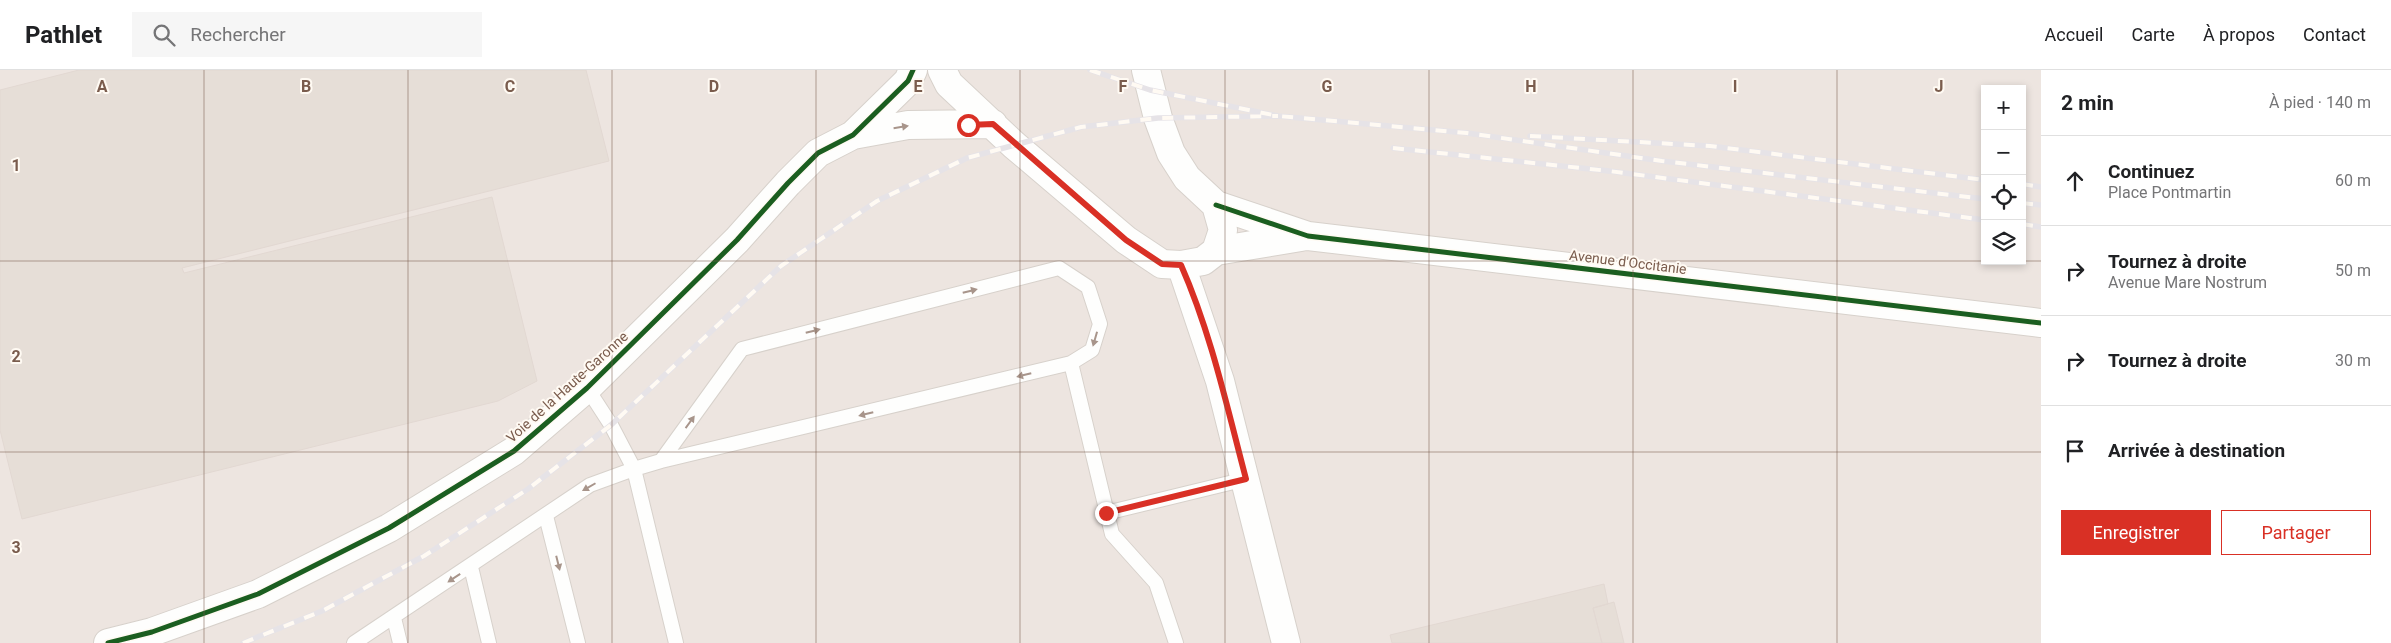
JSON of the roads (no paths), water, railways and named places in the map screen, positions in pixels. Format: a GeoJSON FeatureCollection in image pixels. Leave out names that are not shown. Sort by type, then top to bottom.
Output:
{"type":"FeatureCollection","features":[{"type":"Feature","properties":{"kind":"street","name":"Voie de la Haute-Garonne"},"geometry":{"type":"LineString","coordinates":[[853,135],[908,81],[913,70]]}},
{"type":"Feature","properties":{"kind":"street"},"geometry":{"type":"LineString","coordinates":[[942,70],[950,84],[993,124],[1126,240],[1162,264],[1181,265],[1220,381],[1286,643]]}},
{"type":"Feature","properties":{"kind":"street"},"geometry":{"type":"LineString","coordinates":[[1146,70],[1158,118],[1171,153],[1186,178],[1216,205],[1223,230],[1216,251]]}},
{"type":"Feature","properties":{"kind":"street","name":"Voie de la Haute-Garonne"},"geometry":{"type":"LineString","coordinates":[[108,643],[152,632],[258,594],[388,528],[514,451],[587,388],[737,240],[788,183],[818,153],[853,135],[908,125],[993,124]]}},
{"type":"Feature","properties":{"kind":"street","name":"Avenue d'Occitanie"},"geometry":{"type":"LineString","coordinates":[[1216,205],[1308,236],[2041,323]]}},
{"type":"Feature","properties":{"kind":"street","name":"Avenue d'Occitanie"},"geometry":{"type":"LineString","coordinates":[[1181,265],[1203,261],[1216,251],[1308,236]]}},
{"type":"Feature","properties":{"kind":"lane"},"geometry":{"type":"LineString","coordinates":[[354,643],[590,485],[661,461],[1071,363],[1092,350],[1100,324],[1088,287],[1059,268],[742,349],[661,461]]}},
{"type":"Feature","properties":{"kind":"lane"},"geometry":{"type":"LineString","coordinates":[[1071,363],[1112,534],[1156,583],[1176,643]]}},
{"type":"Feature","properties":{"kind":"lane"},"geometry":{"type":"LineString","coordinates":[[587,388],[611,425],[634,469],[676,643]]}},
{"type":"Feature","properties":{"kind":"lane"},"geometry":{"type":"LineString","coordinates":[[1106,513],[1246,479]]}},
{"type":"Feature","properties":{"kind":"lane"},"geometry":{"type":"LineString","coordinates":[[546,516],[578,643]]}},
{"type":"Feature","properties":{"kind":"lane"},"geometry":{"type":"LineString","coordinates":[[470,567],[490,643]]}},
{"type":"Feature","properties":{"kind":"lane"},"geometry":{"type":"LineString","coordinates":[[394,618],[400,643]]}},
{"type":"Feature","properties":{"kind":"railway"},"geometry":{"type":"LineString","coordinates":[[1090,70],[1150,90],[1278,116],[1467,133],[1662,161],[1981,199]]}},
{"type":"Feature","properties":{"kind":"railway"},"geometry":{"type":"LineString","coordinates":[[243,643],[322,611],[424,556],[528,489],[611,425],[781,266],[877,201],[967,158],[1081,127],[1158,118],[1278,116]]}},
{"type":"Feature","properties":{"kind":"railway"},"geometry":{"type":"LineString","coordinates":[[1530,136],[1710,146],[1981,180]]}},
{"type":"Feature","properties":{"kind":"railway"},"geometry":{"type":"LineString","coordinates":[[1393,148],[1609,171],[1981,219]]}},
{"type":"Feature","properties":{"kind":"railway"},"geometry":{"type":"LineString","coordinates":[[2026,185],[2041,187]]}},
{"type":"Feature","properties":{"kind":"railway"},"geometry":{"type":"LineString","coordinates":[[2026,203],[2041,205]]}},
{"type":"Feature","properties":{"kind":"railway"},"geometry":{"type":"LineString","coordinates":[[2026,225],[2041,227]]}}]}
